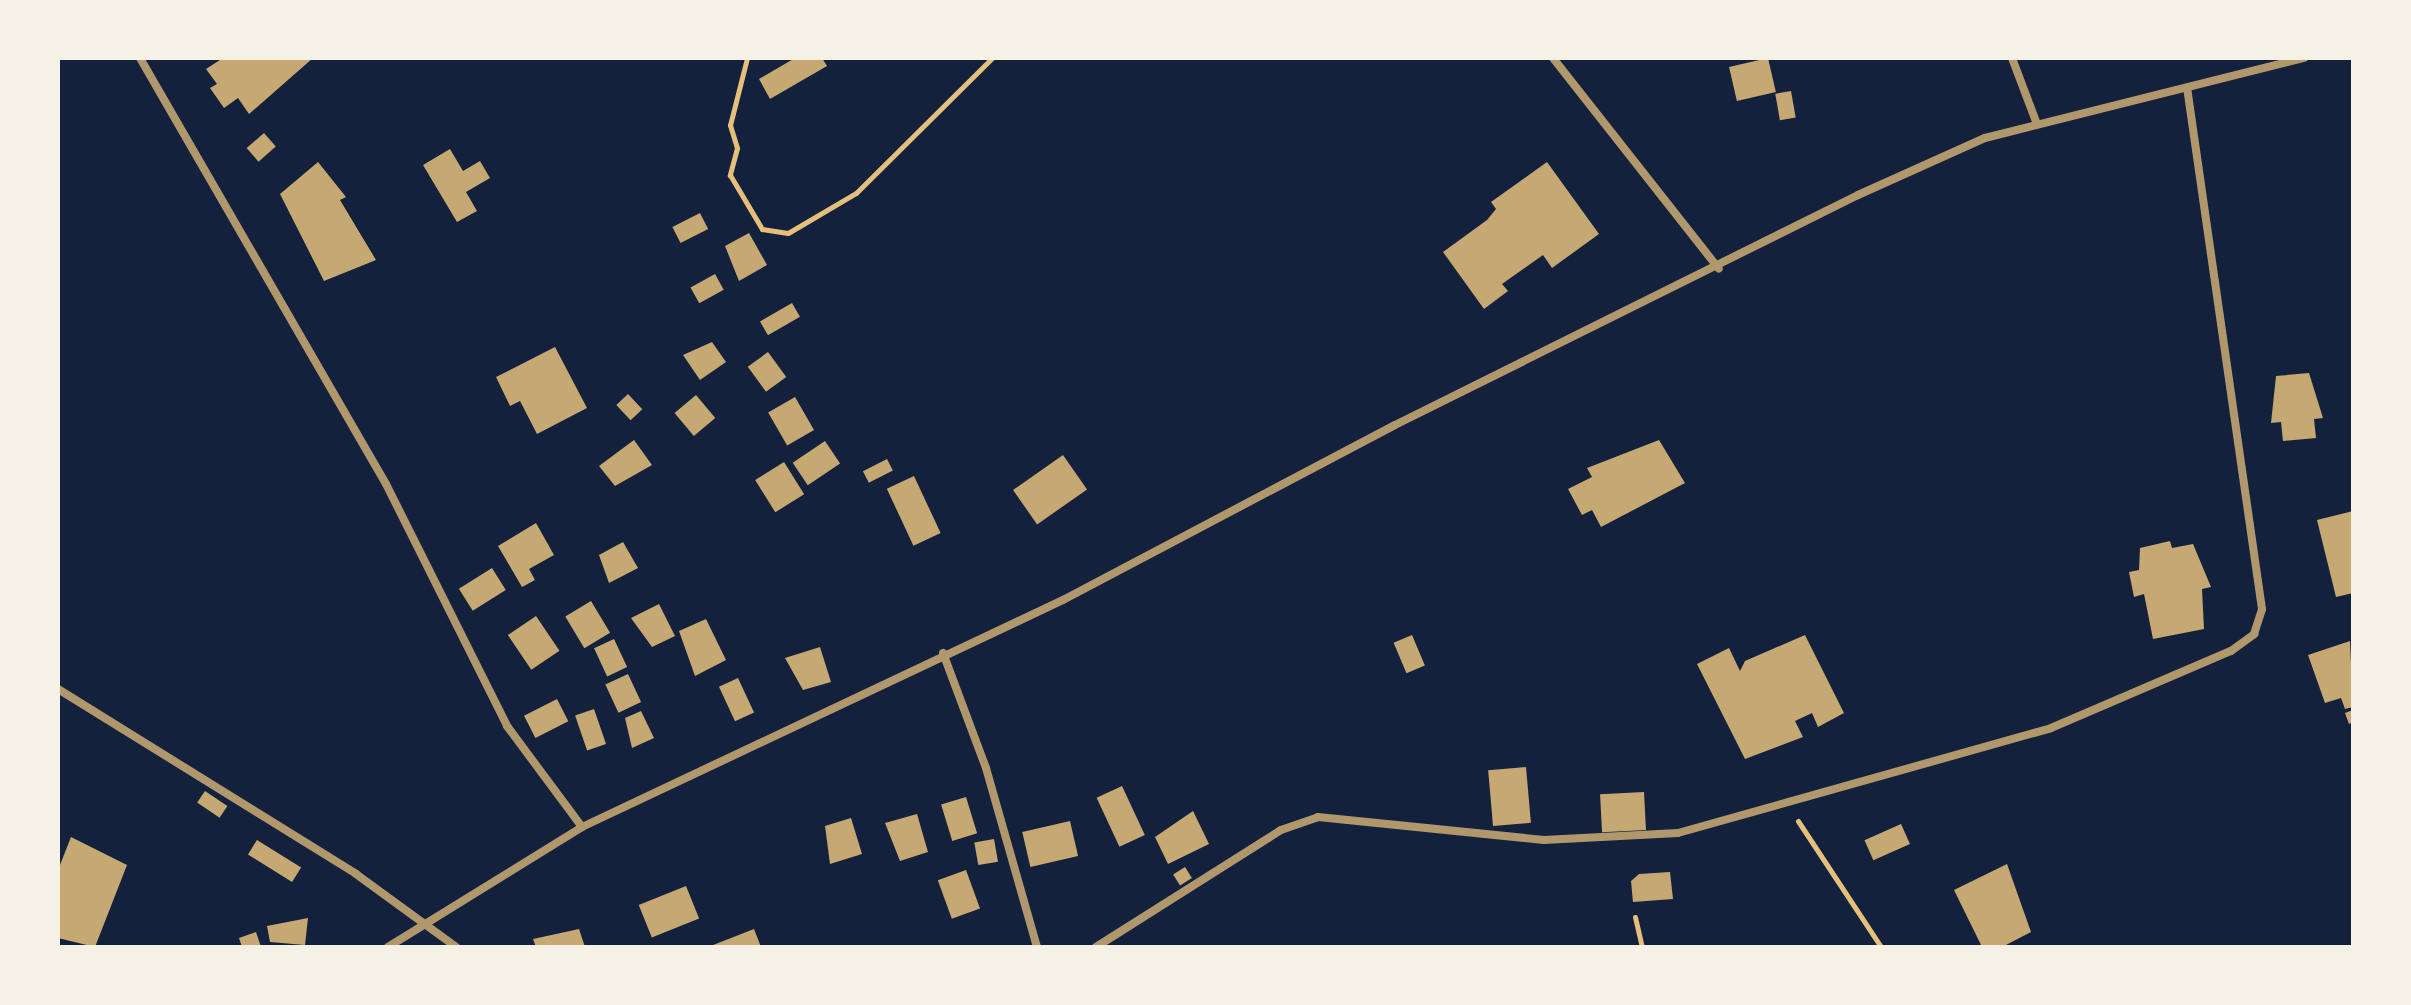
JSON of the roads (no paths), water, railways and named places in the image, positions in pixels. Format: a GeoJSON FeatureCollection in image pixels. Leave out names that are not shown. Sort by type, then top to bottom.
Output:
{"type":"FeatureCollection","features":[{"type":"Feature","properties":{"kind":"street"},"geometry":{"type":"LineString","coordinates":[[140,58],[386,484],[507,726],[582,827]]}},
{"type":"Feature","properties":{"kind":"street"},"geometry":{"type":"LineString","coordinates":[[1553,58],[1719,269]]}},
{"type":"Feature","properties":{"kind":"street"},"geometry":{"type":"LineString","coordinates":[[2012,58],[2037,124]]}},
{"type":"Feature","properties":{"kind":"street"},"geometry":{"type":"LineString","coordinates":[[388,947],[582,827],[943,653],[1063,600],[1395,425],[1719,269],[1872,189],[1985,138],[2304,58]]}},
{"type":"Feature","properties":{"kind":"street"},"geometry":{"type":"LineString","coordinates":[[1096,947],[1281,830],[1318,817],[1544,840],[1678,833],[1787,805],[2051,728],[2231,651],[2254,634],[2262,609],[2187,87]]}},
{"type":"Feature","properties":{"kind":"street"},"geometry":{"type":"LineString","coordinates":[[943,653],[986,768],[1037,947]]}},
{"type":"Feature","properties":{"kind":"street"},"geometry":{"type":"LineString","coordinates":[[58,689],[429,922],[456,947]]}}]}
